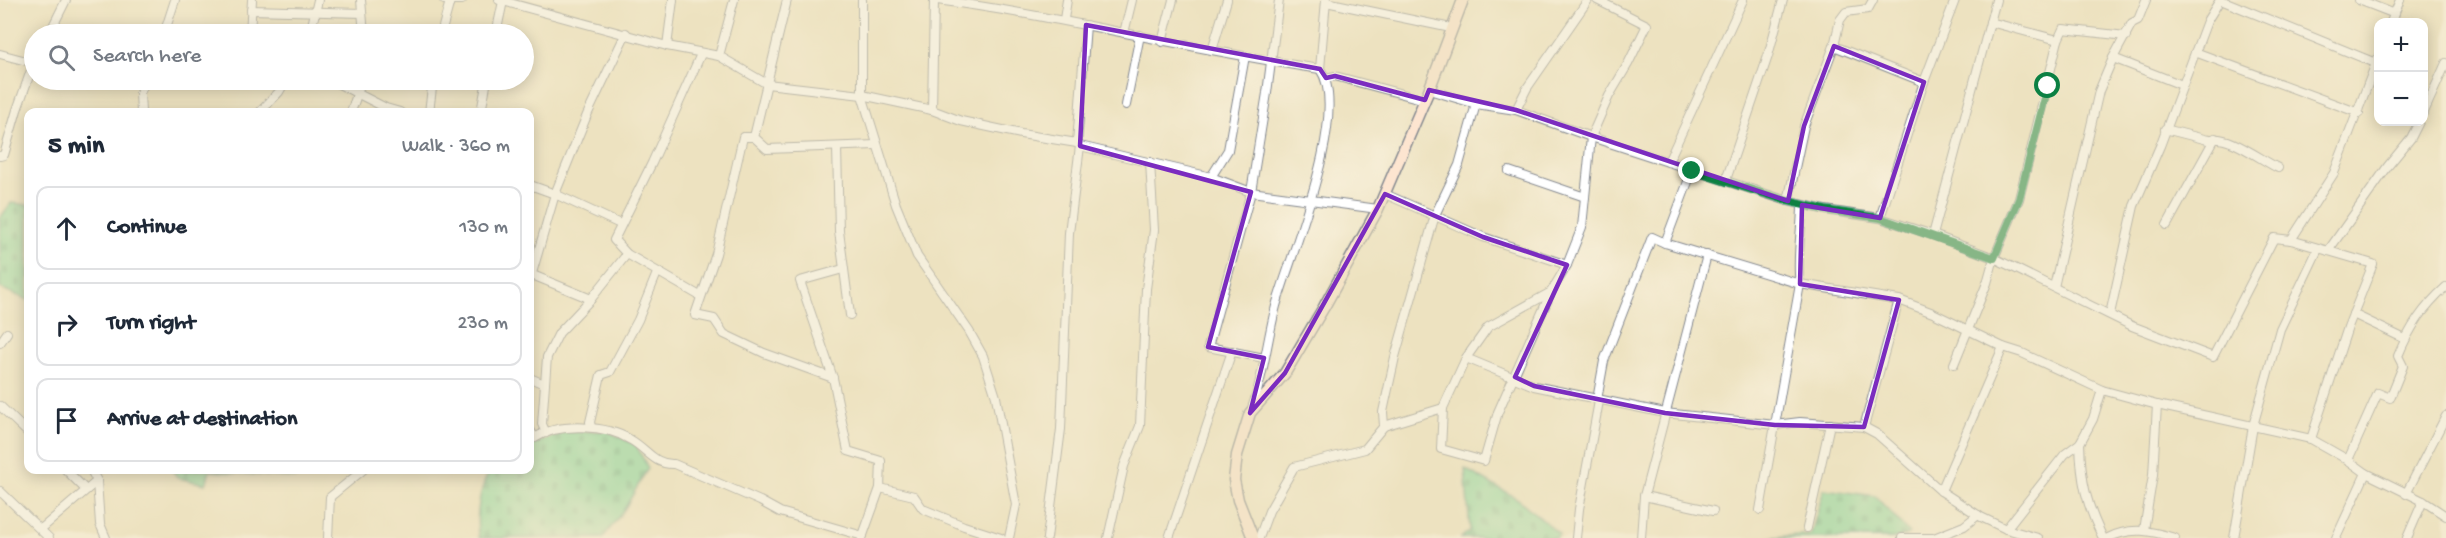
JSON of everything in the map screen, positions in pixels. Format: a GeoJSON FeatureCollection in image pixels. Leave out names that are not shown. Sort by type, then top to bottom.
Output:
{"type":"FeatureCollection","features":[{"type":"Feature","properties":{"kind":"street"},"geometry":{"type":"LineString","coordinates":[[54,24],[66,0]]}},
{"type":"Feature","properties":{"kind":"street"},"geometry":{"type":"LineString","coordinates":[[167,24],[175,0]]}},
{"type":"Feature","properties":{"kind":"street"},"geometry":{"type":"LineString","coordinates":[[250,24],[252,0]]}},
{"type":"Feature","properties":{"kind":"street"},"geometry":{"type":"LineString","coordinates":[[312,24],[318,0]]}},
{"type":"Feature","properties":{"kind":"street"},"geometry":{"type":"LineString","coordinates":[[361,0],[363,24]]}},
{"type":"Feature","properties":{"kind":"street"},"geometry":{"type":"LineString","coordinates":[[443,24],[447,1],[462,0]]}},
{"type":"Feature","properties":{"kind":"street"},"geometry":{"type":"LineString","coordinates":[[667,46],[673,0]]}},
{"type":"Feature","properties":{"kind":"street"},"geometry":{"type":"LineString","coordinates":[[719,56],[734,0]]}},
{"type":"Feature","properties":{"kind":"street"},"geometry":{"type":"LineString","coordinates":[[754,137],[788,0]]}},
{"type":"Feature","properties":{"kind":"street"},"geometry":{"type":"LineString","coordinates":[[862,0],[862,95],[896,205],[917,256],[983,356],[996,397],[1016,505],[1009,538]]}},
{"type":"Feature","properties":{"kind":"street"},"geometry":{"type":"LineString","coordinates":[[932,110],[936,0],[1006,4],[1064,20],[1140,35],[1162,42],[1320,69]]}},
{"type":"Feature","properties":{"kind":"street"},"geometry":{"type":"LineString","coordinates":[[1064,20],[1067,0]]}},
{"type":"Feature","properties":{"kind":"street"},"geometry":{"type":"LineString","coordinates":[[1124,33],[1132,0]]}},
{"type":"Feature","properties":{"kind":"street"},"geometry":{"type":"LineString","coordinates":[[1162,42],[1173,0]]}},
{"type":"Feature","properties":{"kind":"street"},"geometry":{"type":"LineString","coordinates":[[1212,50],[1227,0]]}},
{"type":"Feature","properties":{"kind":"street"},"geometry":{"type":"LineString","coordinates":[[1264,358],[1208,347],[1251,192],[1279,0]]}},
{"type":"Feature","properties":{"kind":"street"},"geometry":{"type":"LineString","coordinates":[[1250,413],[1285,373],[1378,209],[1427,95],[1463,0]]}},
{"type":"Feature","properties":{"kind":"street"},"geometry":{"type":"LineString","coordinates":[[1516,110],[1527,88],[1588,0]]}},
{"type":"Feature","properties":{"kind":"street"},"geometry":{"type":"LineString","coordinates":[[1551,292],[1488,327],[1466,358],[1443,408],[1441,449],[1484,461],[1498,412],[1551,292],[1567,265],[1582,227],[1591,137],[1609,96],[1647,25],[1596,0]]}},
{"type":"Feature","properties":{"kind":"street"},"geometry":{"type":"LineString","coordinates":[[1668,162],[1743,0]]}},
{"type":"Feature","properties":{"kind":"street"},"geometry":{"type":"LineString","coordinates":[[1725,180],[1768,56],[1784,0]]}},
{"type":"Feature","properties":{"kind":"street"},"geometry":{"type":"LineString","coordinates":[[1788,201],[1804,126],[1834,46],[1840,20],[1846,12],[1868,9],[1873,0]]}},
{"type":"Feature","properties":{"kind":"street"},"geometry":{"type":"LineString","coordinates":[[1880,218],[1924,82],[1955,0]]}},
{"type":"Feature","properties":{"kind":"street"},"geometry":{"type":"LineString","coordinates":[[1932,235],[1972,96],[1996,0]]}},
{"type":"Feature","properties":{"kind":"street"},"geometry":{"type":"LineString","coordinates":[[2054,287],[2099,91],[2113,58],[2132,23],[2138,20],[2146,0]]}},
{"type":"Feature","properties":{"kind":"street"},"geometry":{"type":"LineString","coordinates":[[2110,314],[2133,206],[2207,21],[2221,0],[2374,59]]}},
{"type":"Feature","properties":{"kind":"street"},"geometry":{"type":"LineString","coordinates":[[2359,0],[2395,14]]}},
{"type":"Feature","properties":{"kind":"street"},"geometry":{"type":"LineString","coordinates":[[2393,18],[2400,0]]}},
{"type":"Feature","properties":{"kind":"street"},"geometry":{"type":"LineString","coordinates":[[498,24],[501,1],[626,33],[667,46],[719,56],[767,84],[862,95],[932,110],[961,121],[1078,144],[1211,177],[1251,192],[1378,209]]}},
{"type":"Feature","properties":{"kind":"street"},"geometry":{"type":"LineString","coordinates":[[1253,538],[1238,500],[1234,480],[1237,455],[1261,384],[1264,358],[1277,304],[1312,200],[1330,102],[1326,78],[1320,69],[1326,1],[1451,28]]}},
{"type":"Feature","properties":{"kind":"street"},"geometry":{"type":"LineString","coordinates":[[251,10],[362,13]]}},
{"type":"Feature","properties":{"kind":"street"},"geometry":{"type":"LineString","coordinates":[[1990,22],[2058,40]]}},
{"type":"Feature","properties":{"kind":"street"},"geometry":{"type":"LineString","coordinates":[[1047,538],[1061,429],[1069,233],[1086,25]]}},
{"type":"Feature","properties":{"kind":"street"},"geometry":{"type":"LineString","coordinates":[[1954,364],[2019,199],[2058,40],[2063,29],[2126,36]]}},
{"type":"Feature","properties":{"kind":"street"},"geometry":{"type":"LineString","coordinates":[[534,263],[555,194],[587,115],[626,33]]}},
{"type":"Feature","properties":{"kind":"street"},"geometry":{"type":"LineString","coordinates":[[1126,105],[1140,35]]}},
{"type":"Feature","properties":{"kind":"street"},"geometry":{"type":"LineString","coordinates":[[1834,46],[1924,82]]}},
{"type":"Feature","properties":{"kind":"street"},"geometry":{"type":"LineString","coordinates":[[2195,52],[2358,113]]}},
{"type":"Feature","properties":{"kind":"street"},"geometry":{"type":"LineString","coordinates":[[0,54],[24,60]]}},
{"type":"Feature","properties":{"kind":"street"},"geometry":{"type":"LineString","coordinates":[[700,296],[627,255],[614,240],[701,54]]}},
{"type":"Feature","properties":{"kind":"street"},"geometry":{"type":"LineString","coordinates":[[1211,177],[1228,150],[1245,57]]}},
{"type":"Feature","properties":{"kind":"street"},"geometry":{"type":"LineString","coordinates":[[2113,58],[2182,85]]}},
{"type":"Feature","properties":{"kind":"street"},"geometry":{"type":"LineString","coordinates":[[2428,104],[2446,63]]}},
{"type":"Feature","properties":{"kind":"street"},"geometry":{"type":"LineString","coordinates":[[2291,240],[2334,173],[2374,71]]}},
{"type":"Feature","properties":{"kind":"street"},"geometry":{"type":"LineString","coordinates":[[1326,78],[1335,76],[1516,110],[1692,171],[1788,201],[1825,210],[1880,218],[1994,258],[2132,326],[2213,357],[2274,238],[2291,240],[2373,264],[2353,314],[2311,440]]}},
{"type":"Feature","properties":{"kind":"street"},"geometry":{"type":"LineString","coordinates":[[0,156],[4,155],[24,90]]}},
{"type":"Feature","properties":{"kind":"street"},"geometry":{"type":"LineString","coordinates":[[141,90],[141,108]]}},
{"type":"Feature","properties":{"kind":"street"},"geometry":{"type":"LineString","coordinates":[[264,108],[280,90]]}},
{"type":"Feature","properties":{"kind":"street"},"geometry":{"type":"LineString","coordinates":[[352,90],[382,108]]}},
{"type":"Feature","properties":{"kind":"street"},"geometry":{"type":"LineString","coordinates":[[352,108],[359,90]]}},
{"type":"Feature","properties":{"kind":"street"},"geometry":{"type":"LineString","coordinates":[[430,108],[432,90]]}},
{"type":"Feature","properties":{"kind":"street"},"geometry":{"type":"LineString","coordinates":[[482,108],[485,90]]}},
{"type":"Feature","properties":{"kind":"street"},"geometry":{"type":"LineString","coordinates":[[2428,90],[2433,93]]}},
{"type":"Feature","properties":{"kind":"street"},"geometry":{"type":"LineString","coordinates":[[1384,426],[1383,412],[1395,357],[1435,215],[1459,165],[1476,104]]}},
{"type":"Feature","properties":{"kind":"street"},"geometry":{"type":"LineString","coordinates":[[2328,251],[2388,166],[2411,138],[2417,126]]}},
{"type":"Feature","properties":{"kind":"street"},"geometry":{"type":"LineString","coordinates":[[2165,129],[2208,140],[2215,138],[2228,141],[2278,168]]}},
{"type":"Feature","properties":{"kind":"street"},"geometry":{"type":"LineString","coordinates":[[833,378],[764,353],[724,334],[714,319],[695,315],[716,254],[743,137],[754,137],[767,149],[876,146]]}},
{"type":"Feature","properties":{"kind":"street"},"geometry":{"type":"LineString","coordinates":[[2167,225],[2215,138]]}},
{"type":"Feature","properties":{"kind":"street"},"geometry":{"type":"LineString","coordinates":[[837,147],[839,231],[850,315]]}},
{"type":"Feature","properties":{"kind":"street"},"geometry":{"type":"LineString","coordinates":[[1108,538],[1124,466],[1140,426],[1146,289],[1154,230],[1150,162]]}},
{"type":"Feature","properties":{"kind":"street"},"geometry":{"type":"LineString","coordinates":[[1509,171],[1585,197]]}},
{"type":"Feature","properties":{"kind":"street"},"geometry":{"type":"LineString","coordinates":[[1665,243],[1692,171]]}},
{"type":"Feature","properties":{"kind":"street"},"geometry":{"type":"LineString","coordinates":[[534,186],[620,224]]}},
{"type":"Feature","properties":{"kind":"street"},"geometry":{"type":"LineString","coordinates":[[1385,194],[1483,237],[1567,265]]}},
{"type":"Feature","properties":{"kind":"street"},"geometry":{"type":"LineString","coordinates":[[1760,510],[1800,284],[1798,272],[1802,205]]}},
{"type":"Feature","properties":{"kind":"street"},"geometry":{"type":"LineString","coordinates":[[1576,538],[1604,361],[1652,237],[1800,284],[1899,300],[1933,313],[2003,347],[2022,353],[2102,390],[2311,440],[2446,516]]}},
{"type":"Feature","properties":{"kind":"street"},"geometry":{"type":"LineString","coordinates":[[2234,538],[2253,426],[2280,329],[2318,249]]}},
{"type":"Feature","properties":{"kind":"street"},"geometry":{"type":"LineString","coordinates":[[546,433],[542,424],[547,357],[559,333],[627,255]]}},
{"type":"Feature","properties":{"kind":"street"},"geometry":{"type":"LineString","coordinates":[[1641,538],[1644,496],[1707,255]]}},
{"type":"Feature","properties":{"kind":"street"},"geometry":{"type":"LineString","coordinates":[[534,436],[591,427],[615,431],[633,441],[646,454],[664,465],[674,464],[780,512],[863,537],[880,488],[881,461],[848,450],[833,378],[800,281],[843,269]]}},
{"type":"Feature","properties":{"kind":"street"},"geometry":{"type":"LineString","coordinates":[[591,427],[590,422],[601,375],[610,372],[638,320],[657,273]]}},
{"type":"Feature","properties":{"kind":"street"},"geometry":{"type":"LineString","coordinates":[[534,278],[591,299]]}},
{"type":"Feature","properties":{"kind":"street"},"geometry":{"type":"LineString","coordinates":[[2348,460],[2378,393],[2390,398],[2403,366],[2398,356],[2405,339],[2424,308],[2446,287]]}},
{"type":"Feature","properties":{"kind":"street"},"geometry":{"type":"LineString","coordinates":[[1864,427],[1899,300]]}},
{"type":"Feature","properties":{"kind":"street"},"geometry":{"type":"LineString","coordinates":[[2353,314],[2405,339]]}},
{"type":"Feature","properties":{"kind":"street"},"geometry":{"type":"LineString","coordinates":[[0,343],[7,333]]}},
{"type":"Feature","properties":{"kind":"street"},"geometry":{"type":"LineString","coordinates":[[1941,491],[2003,347]]}},
{"type":"Feature","properties":{"kind":"street"},"geometry":{"type":"LineString","coordinates":[[1169,538],[1232,351]]}},
{"type":"Feature","properties":{"kind":"street"},"geometry":{"type":"LineString","coordinates":[[1466,358],[1534,386],[1665,413],[1775,425],[1800,422],[1864,427],[1877,434],[1941,491],[1978,515],[2006,529],[2038,538]]}},
{"type":"Feature","properties":{"kind":"street"},"geometry":{"type":"LineString","coordinates":[[534,380],[544,384]]}},
{"type":"Feature","properties":{"kind":"street"},"geometry":{"type":"LineString","coordinates":[[2006,529],[2065,454],[2080,443],[2093,420],[2102,390]]}},
{"type":"Feature","properties":{"kind":"street"},"geometry":{"type":"LineString","coordinates":[[2144,530],[2153,476],[2157,405]]}},
{"type":"Feature","properties":{"kind":"street"},"geometry":{"type":"LineString","coordinates":[[0,406],[24,429]]}},
{"type":"Feature","properties":{"kind":"street"},"geometry":{"type":"LineString","coordinates":[[1259,538],[1269,511],[1294,466],[1365,449],[1384,426],[1443,408]]}},
{"type":"Feature","properties":{"kind":"street"},"geometry":{"type":"LineString","coordinates":[[2406,494],[2446,416]]}},
{"type":"Feature","properties":{"kind":"street"},"geometry":{"type":"LineString","coordinates":[[1807,528],[1830,424]]}},
{"type":"Feature","properties":{"kind":"street"},"geometry":{"type":"LineString","coordinates":[[2080,443],[2081,480],[2092,516],[2103,538]]}},
{"type":"Feature","properties":{"kind":"street"},"geometry":{"type":"LineString","coordinates":[[2336,538],[2366,473]]}},
{"type":"Feature","properties":{"kind":"street"},"geometry":{"type":"LineString","coordinates":[[70,474],[86,490]]}},
{"type":"Feature","properties":{"kind":"street"},"geometry":{"type":"LineString","coordinates":[[93,474],[97,481],[100,525],[106,538]]}},
{"type":"Feature","properties":{"kind":"street"},"geometry":{"type":"LineString","coordinates":[[328,538],[330,496],[358,474]]}},
{"type":"Feature","properties":{"kind":"street"},"geometry":{"type":"LineString","coordinates":[[41,529],[97,481]]}},
{"type":"Feature","properties":{"kind":"street"},"geometry":{"type":"LineString","coordinates":[[880,488],[914,496],[923,509],[1001,538]]}},
{"type":"Feature","properties":{"kind":"street"},"geometry":{"type":"LineString","coordinates":[[0,491],[49,538]]}},
{"type":"Feature","properties":{"kind":"street"},"geometry":{"type":"LineString","coordinates":[[1644,496],[1713,512]]}},
{"type":"Feature","properties":{"kind":"street"},"geometry":{"type":"LineString","coordinates":[[2407,538],[2423,501]]}},
{"type":"Feature","properties":{"kind":"street"},"geometry":{"type":"LineString","coordinates":[[1902,538],[1934,538],[1964,526],[1978,515]]}},
{"type":"Feature","properties":{"kind":"street"},"geometry":{"type":"LineString","coordinates":[[2108,538],[2144,530],[2175,538]]}},
{"type":"Feature","properties":{"kind":"highlighted area"},"geometry":{"type":"Polygon","coordinates":[[[1086,25],[1320,69],[1326,78],[1335,76],[1425,100],[1429,90],[1516,110],[1788,201],[1804,126],[1834,46],[1924,82],[1880,218],[1802,205],[1800,284],[1899,300],[1864,427],[1775,425],[1665,413],[1534,386],[1515,377],[1567,265],[1483,237],[1385,194],[1285,373],[1250,413],[1264,358],[1208,347],[1251,192],[1080,146],[1086,25]]]}},
{"type":"Feature","properties":{"kind":"green space"},"geometry":{"type":"Polygon","coordinates":[[[11,203],[24,205],[24,298],[0,288],[0,218],[11,203]]]}},
{"type":"Feature","properties":{"kind":"green space"},"geometry":{"type":"Polygon","coordinates":[[[607,431],[636,445],[648,468],[625,508],[603,538],[479,538],[479,502],[484,483],[489,474],[534,474],[534,444],[566,432],[607,431]]]}},
{"type":"Feature","properties":{"kind":"green space"},"geometry":{"type":"Polygon","coordinates":[[[1465,469],[1518,499],[1559,534],[1557,538],[1461,538],[1470,530],[1465,469]]]}},
{"type":"Feature","properties":{"kind":"green space"},"geometry":{"type":"Polygon","coordinates":[[[175,474],[209,474],[206,484],[178,478],[175,474]]]}},
{"type":"Feature","properties":{"kind":"green space"},"geometry":{"type":"Polygon","coordinates":[[[246,474],[303,474],[294,478],[246,474]]]}},
{"type":"Feature","properties":{"kind":"green space"},"geometry":{"type":"Polygon","coordinates":[[[1824,489],[1875,496],[1909,533],[1900,538],[1772,537],[1811,534],[1824,489]]]}},
{"type":"Feature","properties":{"kind":"route"},"geometry":{"type":"LineString","coordinates":[[1692,171],[1753,188],[1788,201],[1825,210],[1880,218],[1994,258],[2019,199],[2048,86]]}}]}
